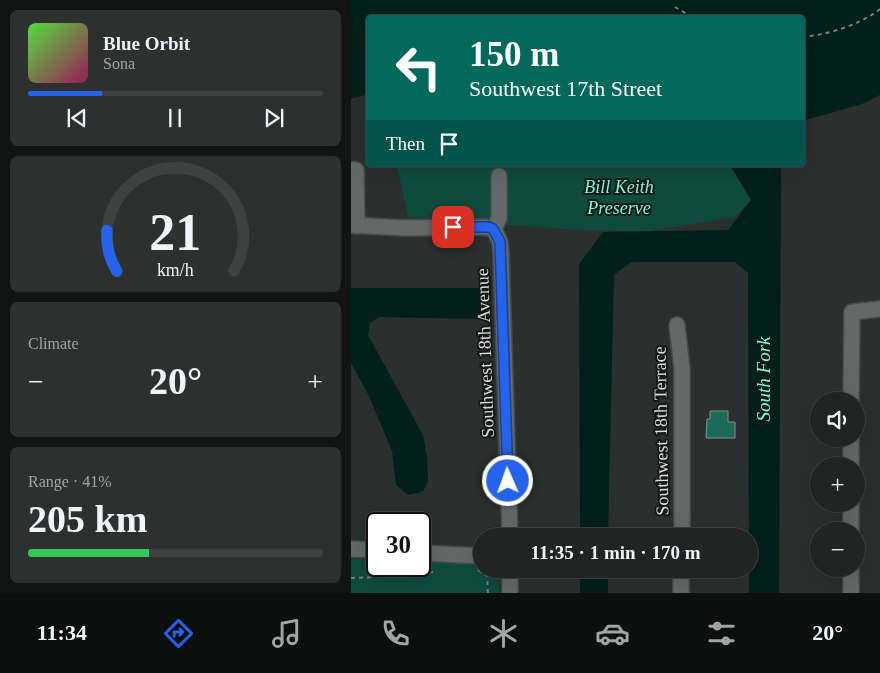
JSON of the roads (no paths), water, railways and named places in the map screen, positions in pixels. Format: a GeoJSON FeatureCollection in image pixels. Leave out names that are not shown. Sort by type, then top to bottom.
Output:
{"type":"FeatureCollection","features":[{"type":"Feature","properties":{"kind":"street"},"geometry":{"type":"LineString","coordinates":[[351,170],[356,170],[354,225],[404,228],[485,227],[493,229],[499,218],[499,176]]}},
{"type":"Feature","properties":{"kind":"street","name":"Southwest 18th Avenue"},"geometry":{"type":"LineString","coordinates":[[493,229],[500,242],[501,253],[510,528]]}},
{"type":"Feature","properties":{"kind":"street"},"geometry":{"type":"LineString","coordinates":[[851,392],[852,312],[880,309]]}},
{"type":"Feature","properties":{"kind":"street","name":"Southwest 18th Terrace"},"geometry":{"type":"LineString","coordinates":[[677,325],[683,369],[682,528]]}},
{"type":"Feature","properties":{"kind":"street"},"geometry":{"type":"LineString","coordinates":[[351,549],[366,550]]}},
{"type":"Feature","properties":{"kind":"street"},"geometry":{"type":"LineString","coordinates":[[431,554],[473,561]]}},
{"type":"Feature","properties":{"kind":"street"},"geometry":{"type":"LineString","coordinates":[[851,577],[851,593]]}},
{"type":"Feature","properties":{"kind":"street"},"geometry":{"type":"LineString","coordinates":[[510,578],[510,593]]}},
{"type":"Feature","properties":{"kind":"street"},"geometry":{"type":"LineString","coordinates":[[681,578],[681,593]]}},
{"type":"Feature","properties":{"kind":"water"},"geometry":{"type":"Polygon","coordinates":[[[351,0],[880,0],[880,95],[862,104],[805,120],[805,15],[366,15],[366,95],[351,99],[351,0]]]}},
{"type":"Feature","properties":{"kind":"water","name":"South Fork"},"geometry":{"type":"Polygon","coordinates":[[[731,167],[781,167],[779,593],[749,593],[749,578],[758,578],[758,528],[749,528],[748,273],[735,262],[631,262],[614,275],[608,528],[580,528],[579,264],[603,232],[728,230],[751,200],[731,167]]]}},
{"type":"Feature","properties":{"kind":"water"},"geometry":{"type":"Polygon","coordinates":[[[351,288],[480,288],[486,294],[486,315],[479,319],[379,317],[370,323],[368,335],[423,435],[427,456],[428,481],[423,492],[408,495],[396,485],[392,451],[369,396],[351,363],[351,288]]]}},
{"type":"Feature","properties":{"kind":"water"},"geometry":{"type":"Polygon","coordinates":[[[580,578],[608,578],[608,593],[580,593],[580,578]]]}},
{"type":"Feature","properties":{"kind":"park label","name":"Bill Keith Preserve"},"geometry":{"type":"Point","coordinates":[619,197]}}]}
